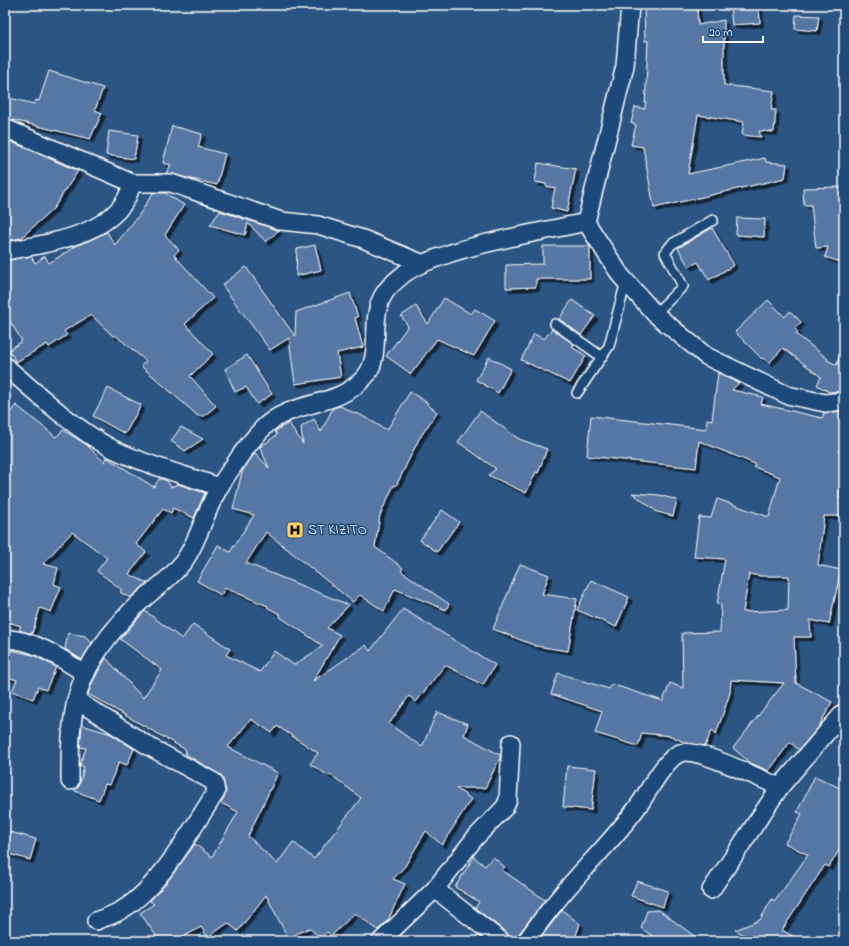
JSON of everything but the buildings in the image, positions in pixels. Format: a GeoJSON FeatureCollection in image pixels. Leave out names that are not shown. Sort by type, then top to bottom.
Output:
{"type":"FeatureCollection","features":[{"type":"Feature","properties":{"kind":"street"},"geometry":{"type":"LineString","coordinates":[[630,5],[625,66],[586,222],[626,281],[655,314],[706,356],[787,395],[825,403],[844,401]]}},
{"type":"Feature","properties":{"kind":"street"},"geometry":{"type":"LineString","coordinates":[[5,128],[132,183],[171,183],[282,221],[318,225],[364,239],[421,263]]}},
{"type":"Feature","properties":{"kind":"street"},"geometry":{"type":"LineString","coordinates":[[5,251],[72,237],[100,224],[115,215],[124,206],[129,196],[132,183]]}},
{"type":"Feature","properties":{"kind":"street"},"geometry":{"type":"LineString","coordinates":[[70,780],[70,748],[76,700],[86,674],[105,643],[130,612],[177,571],[189,553],[219,487],[252,439],[270,422],[289,411],[333,399],[348,393],[366,376],[374,357],[375,324],[378,309],[384,293],[404,275],[421,263],[476,245],[586,222]]}},
{"type":"Feature","properties":{"kind":"street"},"geometry":{"type":"LineString","coordinates":[[5,366],[50,404],[111,448],[219,487]]}},
{"type":"Feature","properties":{"kind":"street"},"geometry":{"type":"LineString","coordinates":[[5,639],[18,639],[32,642],[86,674]]}},
{"type":"Feature","properties":{"kind":"street"},"geometry":{"type":"LineString","coordinates":[[76,700],[150,747],[214,782],[216,787],[216,792],[167,866],[138,898],[117,913],[96,921]]}},
{"type":"Feature","properties":{"kind":"street"},"geometry":{"type":"LineString","coordinates":[[711,890],[780,787],[844,712]]}},
{"type":"Feature","properties":{"kind":"street"},"geometry":{"type":"LineString","coordinates":[[381,941],[435,889],[475,838],[505,807],[508,800],[511,743]]}},
{"type":"Feature","properties":{"kind":"street"},"geometry":{"type":"LineString","coordinates":[[526,941],[560,897],[601,852],[638,807],[670,759],[680,753],[692,752],[711,758],[780,787]]}},
{"type":"Feature","properties":{"kind":"street"},"geometry":{"type":"LineString","coordinates":[[435,889],[501,941]]}},
{"type":"Feature","properties":{"kind":"lane"},"geometry":{"type":"LineString","coordinates":[[655,314],[683,286],[665,253],[672,244],[713,220]]}},
{"type":"Feature","properties":{"kind":"lane"},"geometry":{"type":"LineString","coordinates":[[577,393],[609,346],[626,281]]}},
{"type":"Feature","properties":{"kind":"lane"},"geometry":{"type":"LineString","coordinates":[[555,324],[602,357]]}},
{"type":"Feature","properties":{"kind":"place","name":"ST KIZITO"},"geometry":{"type":"Point","coordinates":[295,530]}}]}
